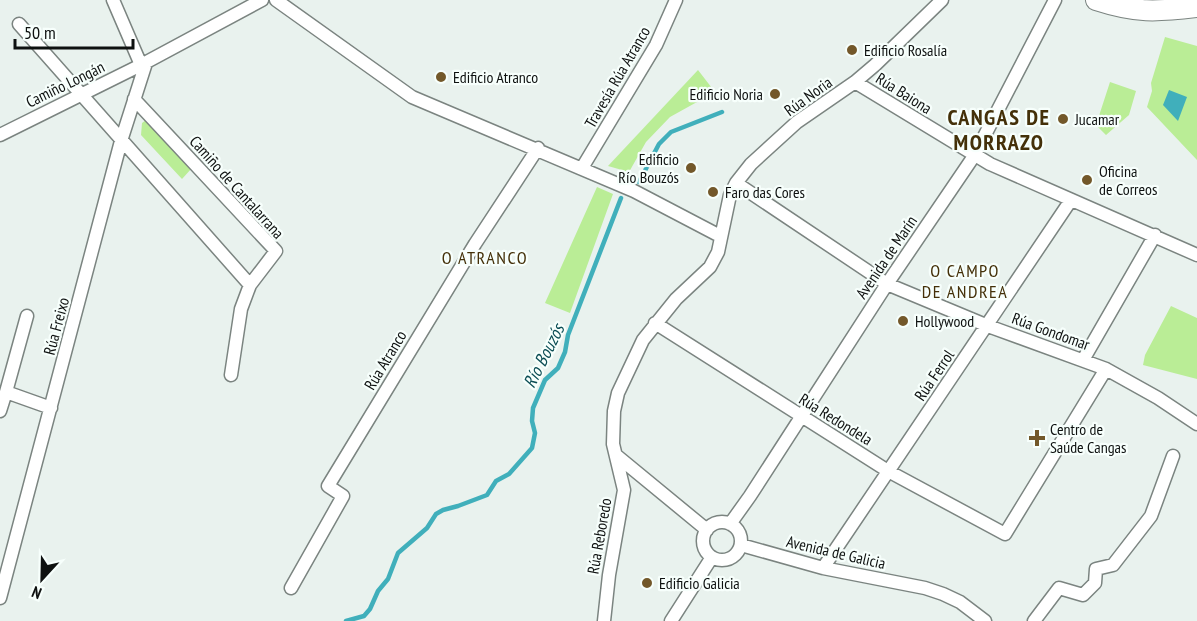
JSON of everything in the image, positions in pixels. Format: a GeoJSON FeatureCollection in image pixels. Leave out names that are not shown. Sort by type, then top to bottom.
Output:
{"type":"FeatureCollection","features":[{"type":"Feature","properties":{"kind":"main road"},"geometry":{"type":"LineString","coordinates":[[1096,0],[1157,12],[1197,7]]}},
{"type":"Feature","properties":{"kind":"street"},"geometry":{"type":"LineString","coordinates":[[113,0],[143,64]]}},
{"type":"Feature","properties":{"kind":"street","name":"Camiño Longán"},"geometry":{"type":"LineString","coordinates":[[0,135],[143,64],[262,0]]}},
{"type":"Feature","properties":{"kind":"street"},"geometry":{"type":"LineString","coordinates":[[276,0],[412,97],[634,190],[720,236]]}},
{"type":"Feature","properties":{"kind":"street","name":"Travesía Rúa Atranco"},"geometry":{"type":"LineString","coordinates":[[582,168],[646,62],[676,0]]}},
{"type":"Feature","properties":{"kind":"street","name":"Rúa Noria"},"geometry":{"type":"LineString","coordinates":[[655,323],[676,298],[710,267],[718,252],[730,195],[736,183],[752,164],[797,122],[855,82],[942,0]]}},
{"type":"Feature","properties":{"kind":"street","name":"Avenida de Marín"},"geometry":{"type":"LineString","coordinates":[[730,524],[974,156],[1054,0]]}},
{"type":"Feature","properties":{"kind":"street"},"geometry":{"type":"LineString","coordinates":[[19,24],[250,285]]}},
{"type":"Feature","properties":{"kind":"street","name":"Rúa Freixo"},"geometry":{"type":"LineString","coordinates":[[0,598],[143,64]]}},
{"type":"Feature","properties":{"kind":"street","name":"Rúa Baiona"},"geometry":{"type":"LineString","coordinates":[[855,82],[974,156],[1197,255]]}},
{"type":"Feature","properties":{"kind":"street","name":"Camiño de Cantalarrana"},"geometry":{"type":"LineString","coordinates":[[134,99],[276,251],[250,285],[241,309],[231,375]]}},
{"type":"Feature","properties":{"kind":"street","name":"Rúa Atranco"},"geometry":{"type":"LineString","coordinates":[[291,588],[343,496],[328,486],[475,243],[538,148]]}},
{"type":"Feature","properties":{"kind":"street","name":"Rúa Gondomar"},"geometry":{"type":"LineString","coordinates":[[736,183],[887,284],[988,326],[1106,369],[1158,398],[1197,424]]}},
{"type":"Feature","properties":{"kind":"street","name":"Rúa Ferrol"},"geometry":{"type":"LineString","coordinates":[[823,568],[1071,200]]}},
{"type":"Feature","properties":{"kind":"street"},"geometry":{"type":"LineString","coordinates":[[1083,360],[1155,235]]}},
{"type":"Feature","properties":{"kind":"street"},"geometry":{"type":"LineString","coordinates":[[0,411],[27,316]]}},
{"type":"Feature","properties":{"kind":"street","name":"Rúa Redondela"},"geometry":{"type":"LineString","coordinates":[[655,323],[888,471],[1005,534],[1106,369]]}},
{"type":"Feature","properties":{"kind":"street","name":"Rúa Reboredo"},"geometry":{"type":"LineString","coordinates":[[604,621],[609,575],[624,490],[613,444],[618,393],[643,340],[655,323]]}},
{"type":"Feature","properties":{"kind":"street"},"geometry":{"type":"LineString","coordinates":[[6,392],[51,408]]}},
{"type":"Feature","properties":{"kind":"street"},"geometry":{"type":"LineString","coordinates":[[617,456],[706,530]]}},
{"type":"Feature","properties":{"kind":"street"},"geometry":{"type":"LineString","coordinates":[[1034,621],[1059,588],[1083,595],[1095,583],[1096,569],[1113,565],[1151,516],[1173,456]]}},
{"type":"Feature","properties":{"kind":"street"},"geometry":{"type":"LineString","coordinates":[[715,523],[730,524],[739,530],[741,545],[733,557],[725,560],[712,557],[704,545],[706,530],[715,523]]}},
{"type":"Feature","properties":{"kind":"street","name":"Avenida de Galicia"},"geometry":{"type":"LineString","coordinates":[[741,545],[823,568],[925,588],[960,602],[985,621]]}},
{"type":"Feature","properties":{"kind":"street"},"geometry":{"type":"LineString","coordinates":[[671,621],[712,557]]}},
{"type":"Feature","properties":{"kind":"green space"},"geometry":{"type":"Polygon","coordinates":[[[1165,37],[1197,46],[1197,160],[1147,107],[1152,91],[1151,83],[1165,37]]]}},
{"type":"Feature","properties":{"kind":"green space"},"geometry":{"type":"Polygon","coordinates":[[[698,70],[715,92],[670,117],[646,142],[629,172],[608,166],[698,70]]]}},
{"type":"Feature","properties":{"kind":"green space"},"geometry":{"type":"Polygon","coordinates":[[[1110,82],[1136,91],[1129,115],[1106,135],[1096,125],[1110,82]]]}},
{"type":"Feature","properties":{"kind":"green space"},"geometry":{"type":"Polygon","coordinates":[[[146,120],[192,168],[182,179],[141,135],[142,123],[146,120]]]}},
{"type":"Feature","properties":{"kind":"green space"},"geometry":{"type":"Polygon","coordinates":[[[597,187],[613,194],[570,313],[545,303],[597,187]]]}},
{"type":"Feature","properties":{"kind":"green space"},"geometry":{"type":"Polygon","coordinates":[[[1171,306],[1197,318],[1197,379],[1143,365],[1145,355],[1171,306]]]}},
{"type":"Feature","properties":{"kind":"water"},"geometry":{"type":"Polygon","coordinates":[[[1169,90],[1187,97],[1178,121],[1163,105],[1169,90]]]}},
{"type":"Feature","properties":{"kind":"waterway","name":"Río Bouzós"},"geometry":{"type":"LineString","coordinates":[[639,182],[659,144],[671,132],[722,112]]}},
{"type":"Feature","properties":{"kind":"waterway","name":"Río Bouzós"},"geometry":{"type":"LineString","coordinates":[[346,621],[364,616],[370,609],[378,591],[388,579],[398,553],[427,528],[436,514],[487,495],[496,481],[509,474],[532,448],[535,433],[532,421],[533,408],[545,380],[558,368],[565,352],[568,335],[621,198]]}},
{"type":"Feature","properties":{"kind":"place","name":"Edificio Rosalía"},"geometry":{"type":"Point","coordinates":[852,50]}},
{"type":"Feature","properties":{"kind":"place","name":"Edificio Atranco"},"geometry":{"type":"Point","coordinates":[441,77]}},
{"type":"Feature","properties":{"kind":"place","name":"Edificio Noria"},"geometry":{"type":"Point","coordinates":[775,94]}},
{"type":"Feature","properties":{"kind":"place","name":"Jucamar"},"geometry":{"type":"Point","coordinates":[1063,119]}},
{"type":"Feature","properties":{"kind":"place","name":"Edificio Río Bouzós"},"geometry":{"type":"Point","coordinates":[691,168]}},
{"type":"Feature","properties":{"kind":"place","name":"Oficina de Correos"},"geometry":{"type":"Point","coordinates":[1087,180]}},
{"type":"Feature","properties":{"kind":"place","name":"Faro das Cores"},"geometry":{"type":"Point","coordinates":[713,192]}},
{"type":"Feature","properties":{"kind":"place","name":"Hollywood"},"geometry":{"type":"Point","coordinates":[903,321]}},
{"type":"Feature","properties":{"kind":"place","name":"Centro de Saúde Cangas"},"geometry":{"type":"Point","coordinates":[1037,438]}},
{"type":"Feature","properties":{"kind":"place","name":"Edificio Galicia"},"geometry":{"type":"Point","coordinates":[647,583]}},
{"type":"Feature","properties":{"kind":"district","name":"CANGAS DE MORRAZO"},"geometry":{"type":"Point","coordinates":[999,130]}},
{"type":"Feature","properties":{"kind":"district","name":"O ATRANCO"},"geometry":{"type":"Point","coordinates":[485,258]}},
{"type":"Feature","properties":{"kind":"district","name":"O CAMPO DE ANDREA"},"geometry":{"type":"Point","coordinates":[965,281]}}]}
